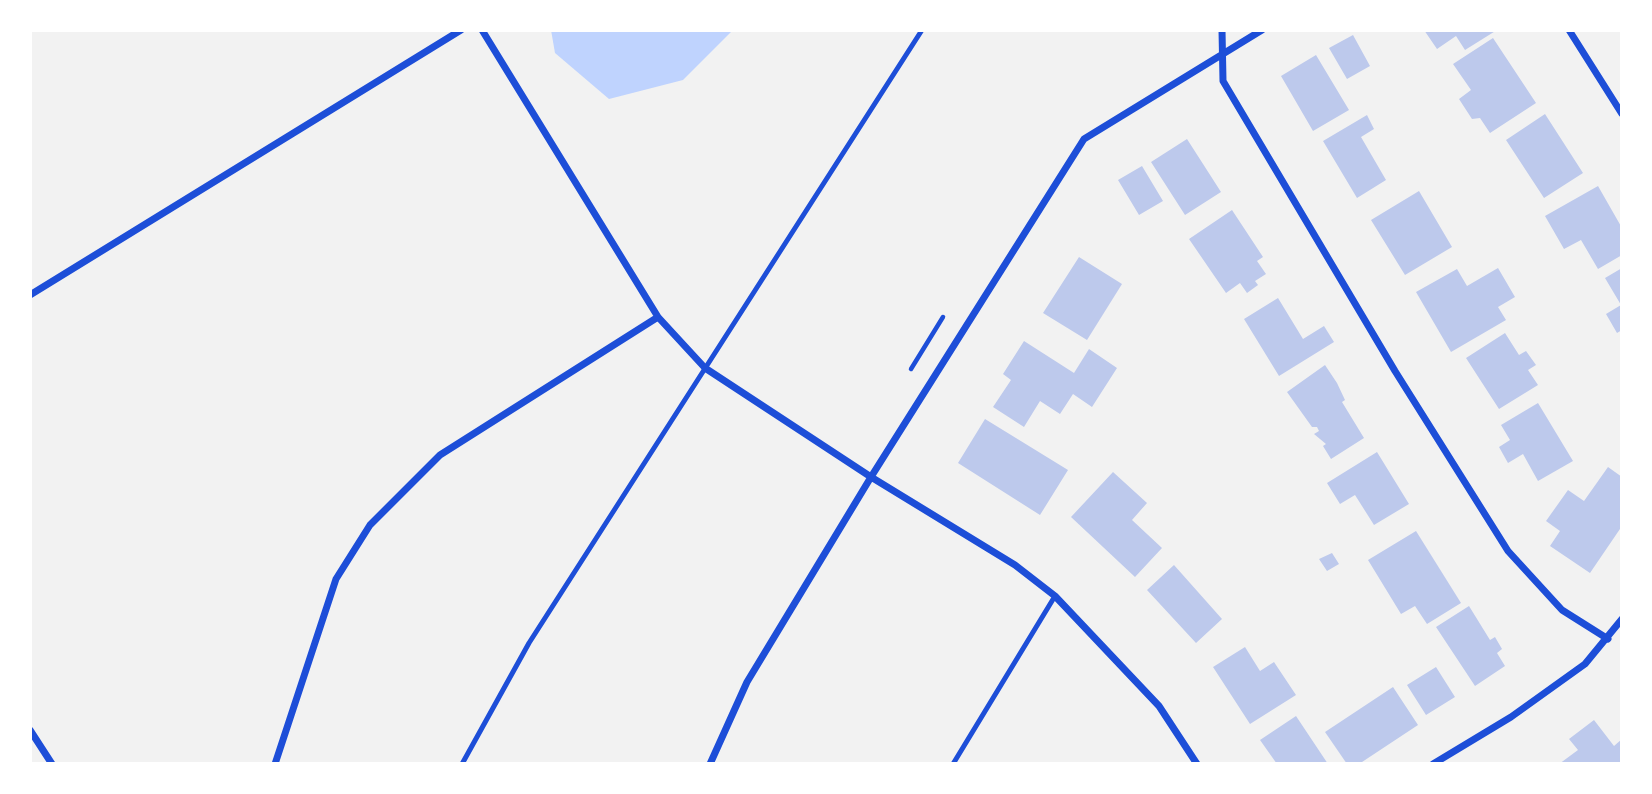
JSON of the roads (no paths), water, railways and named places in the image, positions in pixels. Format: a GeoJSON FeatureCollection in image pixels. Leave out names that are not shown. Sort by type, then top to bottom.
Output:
{"type":"FeatureCollection","features":[{"type":"Feature","properties":{"kind":"street"},"geometry":{"type":"LineString","coordinates":[[30,295],[460,30]]}},
{"type":"Feature","properties":{"kind":"street"},"geometry":{"type":"LineString","coordinates":[[482,30],[658,317],[705,368],[871,477],[1015,565],[1055,596],[1159,706],[1197,764]]}},
{"type":"Feature","properties":{"kind":"street"},"geometry":{"type":"LineString","coordinates":[[1222,30],[1223,81],[1395,371],[1508,551],[1562,610],[1587,629],[1608,639]]}},
{"type":"Feature","properties":{"kind":"street"},"geometry":{"type":"LineString","coordinates":[[710,764],[747,682],[871,477],[1084,139],[1262,30]]}},
{"type":"Feature","properties":{"kind":"street"},"geometry":{"type":"LineString","coordinates":[[1569,30],[1622,114]]}},
{"type":"Feature","properties":{"kind":"street"},"geometry":{"type":"LineString","coordinates":[[275,764],[336,579],[370,525],[440,455],[658,317]]}},
{"type":"Feature","properties":{"kind":"street"},"geometry":{"type":"LineString","coordinates":[[1433,764],[1511,716],[1585,664],[1622,619]]}},
{"type":"Feature","properties":{"kind":"street"},"geometry":{"type":"LineString","coordinates":[[30,730],[52,764]]}},
{"type":"Feature","properties":{"kind":"lane"},"geometry":{"type":"LineString","coordinates":[[462,764],[529,643],[922,30]]}},
{"type":"Feature","properties":{"kind":"lane"},"geometry":{"type":"LineString","coordinates":[[953,764],[1055,596]]}},
{"type":"Feature","properties":{"kind":"water"},"geometry":{"type":"Polygon","coordinates":[[[551,30],[733,30],[683,80],[609,99],[555,53],[551,30]]]}}]}
